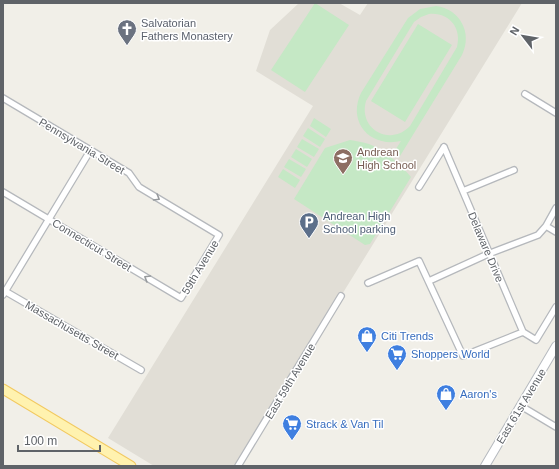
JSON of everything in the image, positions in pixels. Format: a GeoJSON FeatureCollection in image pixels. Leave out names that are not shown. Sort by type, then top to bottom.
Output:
{"type":"FeatureCollection","features":[{"type":"Feature","properties":{"kind":"main road","name":"East 61st Avenue"},"geometry":{"type":"LineString","coordinates":[[485,466],[556,346]]}},
{"type":"Feature","properties":{"kind":"main road"},"geometry":{"type":"LineString","coordinates":[[3,389],[131,466]]}},
{"type":"Feature","properties":{"kind":"street"},"geometry":{"type":"LineString","coordinates":[[525,94],[556,113]]}},
{"type":"Feature","properties":{"kind":"street","name":"Pennsylvania Street"},"geometry":{"type":"LineString","coordinates":[[3,98],[129,173],[139,188],[219,236]]}},
{"type":"Feature","properties":{"kind":"street","name":"Delaware Drive"},"geometry":{"type":"LineString","coordinates":[[419,186],[444,147],[488,254],[523,332]]}},
{"type":"Feature","properties":{"kind":"street"},"geometry":{"type":"LineString","coordinates":[[4,292],[90,151]]}},
{"type":"Feature","properties":{"kind":"street"},"geometry":{"type":"LineString","coordinates":[[463,191],[514,170]]}},
{"type":"Feature","properties":{"kind":"street","name":"Connecticut Street"},"geometry":{"type":"LineString","coordinates":[[3,192],[181,298]]}},
{"type":"Feature","properties":{"kind":"street"},"geometry":{"type":"LineString","coordinates":[[429,281],[488,254],[538,235],[546,226],[556,208]]}},
{"type":"Feature","properties":{"kind":"street"},"geometry":{"type":"LineString","coordinates":[[546,226],[556,232]]}},
{"type":"Feature","properties":{"kind":"street","name":"59th Avenue"},"geometry":{"type":"LineString","coordinates":[[181,298],[219,236]]}},
{"type":"Feature","properties":{"kind":"street"},"geometry":{"type":"LineString","coordinates":[[368,283],[419,261],[463,356],[523,332],[536,340],[556,307]]}},
{"type":"Feature","properties":{"kind":"street","name":"Massachusetts Street"},"geometry":{"type":"LineString","coordinates":[[4,292],[141,370]]}},
{"type":"Feature","properties":{"kind":"street","name":"East 59th Avenue"},"geometry":{"type":"LineString","coordinates":[[238,466],[341,296]]}},
{"type":"Feature","properties":{"kind":"street"},"geometry":{"type":"LineString","coordinates":[[521,406],[556,427]]}},
{"type":"Feature","properties":{"kind":"shaded area","name":"Andrean High School"},"geometry":{"type":"Polygon","coordinates":[[[299,3],[339,3],[360,15],[368,3],[522,3],[236,466],[154,466],[108,438],[313,106],[256,71],[270,30],[299,3]]]}},
{"type":"Feature","properties":{"kind":"green space"},"geometry":{"type":"Polygon","coordinates":[[[315,3],[349,25],[305,92],[271,70],[315,3]]]}},
{"type":"Feature","properties":{"kind":"green space"},"geometry":{"type":"Polygon","coordinates":[[[436,6],[452,12],[458,17],[465,31],[465,47],[462,55],[400,156],[394,152],[401,141],[380,141],[371,137],[364,130],[359,123],[357,104],[361,93],[408,18],[420,9],[436,6]],[[429,14],[414,22],[366,101],[365,111],[367,120],[371,127],[378,132],[385,135],[394,135],[402,132],[410,126],[457,47],[458,34],[456,28],[448,19],[436,14],[429,14]]]}},
{"type":"Feature","properties":{"kind":"green space"},"geometry":{"type":"Polygon","coordinates":[[[418,24],[452,45],[405,122],[371,101],[418,24]]]}},
{"type":"Feature","properties":{"kind":"green space"},"geometry":{"type":"Polygon","coordinates":[[[314,118],[331,129],[326,137],[310,126],[314,118]]]}},
{"type":"Feature","properties":{"kind":"green space"},"geometry":{"type":"Polygon","coordinates":[[[308,128],[325,139],[320,147],[303,136],[308,128]]]}},
{"type":"Feature","properties":{"kind":"green space"},"geometry":{"type":"Polygon","coordinates":[[[302,139],[319,149],[314,157],[297,147],[302,139]]]}},
{"type":"Feature","properties":{"kind":"green space"},"geometry":{"type":"Polygon","coordinates":[[[350,140],[369,144],[381,150],[397,162],[411,177],[370,244],[365,245],[294,199],[325,148],[350,140]]]}},
{"type":"Feature","properties":{"kind":"green space"},"geometry":{"type":"Polygon","coordinates":[[[296,149],[312,159],[307,167],[291,157],[296,149]]]}},
{"type":"Feature","properties":{"kind":"green space"},"geometry":{"type":"Polygon","coordinates":[[[289,159],[306,169],[301,177],[284,167],[289,159]]]}},
{"type":"Feature","properties":{"kind":"green space"},"geometry":{"type":"Polygon","coordinates":[[[283,169],[300,180],[295,188],[278,177],[283,169]]]}},
{"type":"Feature","properties":{"kind":"place","name":"Salvatorian Fathers Monastery"},"geometry":{"type":"Point","coordinates":[127,46]}},
{"type":"Feature","properties":{"kind":"place","name":"Andrean High School"},"geometry":{"type":"Point","coordinates":[343,175]}},
{"type":"Feature","properties":{"kind":"place","name":"Andrean High School parking"},"geometry":{"type":"Point","coordinates":[309,239]}},
{"type":"Feature","properties":{"kind":"place","name":"Citi Trends"},"geometry":{"type":"Point","coordinates":[367,353]}},
{"type":"Feature","properties":{"kind":"place","name":"Shoppers World"},"geometry":{"type":"Point","coordinates":[397,371]}},
{"type":"Feature","properties":{"kind":"place","name":"Aaron's"},"geometry":{"type":"Point","coordinates":[446,411]}},
{"type":"Feature","properties":{"kind":"place","name":"Strack & Van Til"},"geometry":{"type":"Point","coordinates":[292,441]}}]}
